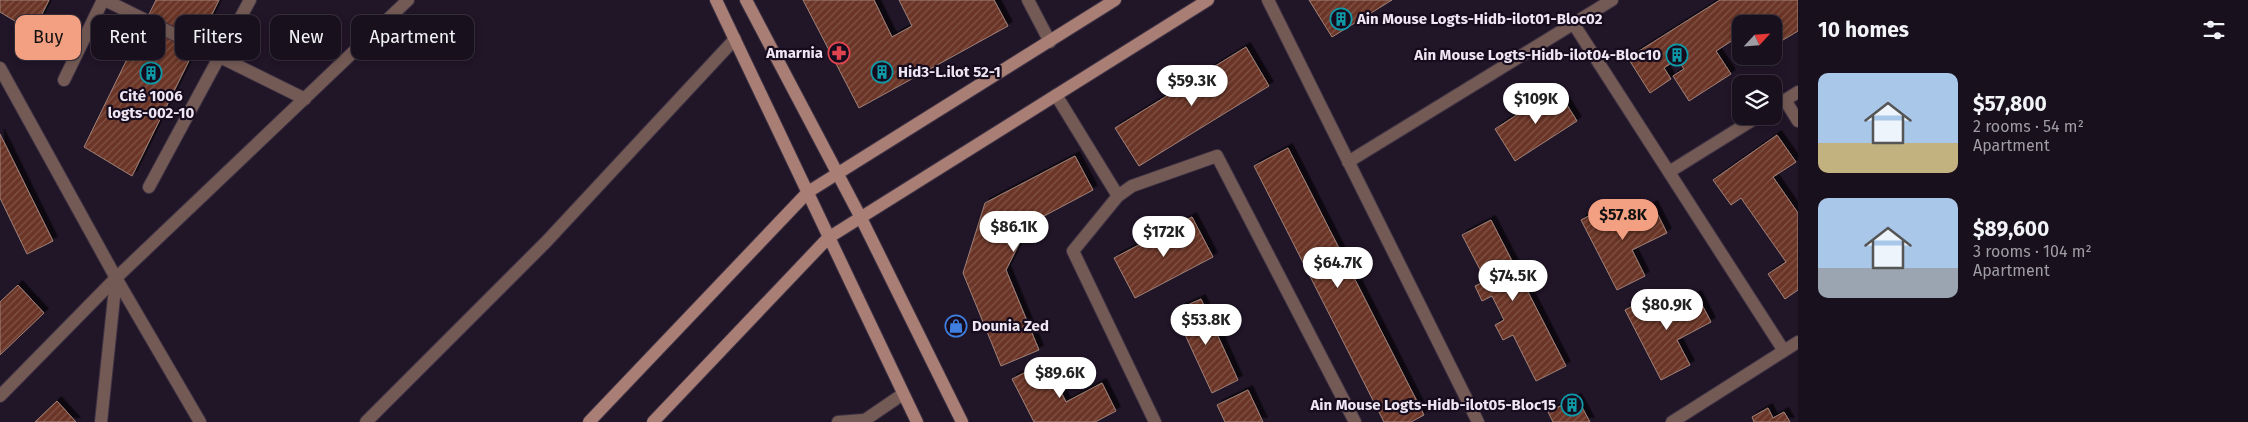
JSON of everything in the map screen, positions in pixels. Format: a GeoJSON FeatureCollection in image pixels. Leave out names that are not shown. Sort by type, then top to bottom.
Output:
{"type":"FeatureCollection","features":[{"type":"Feature","properties":{"kind":"street"},"geometry":{"type":"LineString","coordinates":[[64,80],[104,0],[175,36]]}},
{"type":"Feature","properties":{"kind":"street"},"geometry":{"type":"LineString","coordinates":[[242,15],[250,0]]}},
{"type":"Feature","properties":{"kind":"street"},"geometry":{"type":"LineString","coordinates":[[0,396],[116,278],[408,0]]}},
{"type":"Feature","properties":{"kind":"street"},"geometry":{"type":"LineString","coordinates":[[716,0],[917,422]]}},
{"type":"Feature","properties":{"kind":"street"},"geometry":{"type":"LineString","coordinates":[[746,0],[861,218],[962,422]]}},
{"type":"Feature","properties":{"kind":"street"},"geometry":{"type":"LineString","coordinates":[[1028,0],[1050,42]]}},
{"type":"Feature","properties":{"kind":"street"},"geometry":{"type":"LineString","coordinates":[[589,422],[808,192],[1115,0]]}},
{"type":"Feature","properties":{"kind":"street"},"geometry":{"type":"LineString","coordinates":[[653,422],[828,238],[1208,0]]}},
{"type":"Feature","properties":{"kind":"street"},"geometry":{"type":"LineString","coordinates":[[1268,0],[1478,422]]}},
{"type":"Feature","properties":{"kind":"street"},"geometry":{"type":"LineString","coordinates":[[1348,162],[1612,0]]}},
{"type":"Feature","properties":{"kind":"street"},"geometry":{"type":"LineString","coordinates":[[1573,23],[1784,351]]}},
{"type":"Feature","properties":{"kind":"street"},"geometry":{"type":"LineString","coordinates":[[366,422],[546,242],[734,39]]}},
{"type":"Feature","properties":{"kind":"street"},"geometry":{"type":"LineString","coordinates":[[149,187],[218,60]]}},
{"type":"Feature","properties":{"kind":"street"},"geometry":{"type":"LineString","coordinates":[[223,60],[304,98]]}},
{"type":"Feature","properties":{"kind":"street"},"geometry":{"type":"LineString","coordinates":[[0,68],[116,278],[200,422]]}},
{"type":"Feature","properties":{"kind":"street"},"geometry":{"type":"LineString","coordinates":[[1782,102],[1798,92]]}},
{"type":"Feature","properties":{"kind":"street"},"geometry":{"type":"LineString","coordinates":[[1056,95],[1118,196]]}},
{"type":"Feature","properties":{"kind":"street"},"geometry":{"type":"LineString","coordinates":[[1785,100],[1798,120]]}},
{"type":"Feature","properties":{"kind":"street"},"geometry":{"type":"LineString","coordinates":[[1669,172],[1745,125]]}},
{"type":"Feature","properties":{"kind":"street"},"geometry":{"type":"LineString","coordinates":[[1155,422],[1073,251],[1118,196],[1132,186],[1216,156],[1355,422]]}},
{"type":"Feature","properties":{"kind":"street"},"geometry":{"type":"LineString","coordinates":[[101,422],[116,278]]}},
{"type":"Feature","properties":{"kind":"street"},"geometry":{"type":"LineString","coordinates":[[1672,422],[1798,342]]}},
{"type":"Feature","properties":{"kind":"street"},"geometry":{"type":"LineString","coordinates":[[838,422],[863,421],[903,394]]}},
{"type":"Feature","properties":{"kind":"building"},"geometry":{"type":"Polygon","coordinates":[[[0,0],[49,0],[42,15],[15,15],[15,21],[0,12],[0,0]]]}},
{"type":"Feature","properties":{"kind":"building","name":"Cité 1006 logts-002-10"},"geometry":{"type":"Polygon","coordinates":[[[156,0],[219,0],[212,15],[175,15],[175,60],[189,60],[132,176],[84,147],[127,60],[165,60],[165,15],[149,15],[156,0]]]}},
{"type":"Feature","properties":{"kind":"building","name":"Hid3-L.ilot 52-1"},"geometry":{"type":"Polygon","coordinates":[[[803,0],[874,0],[892,37],[912,26],[899,0],[994,0],[1008,26],[859,108],[803,0]]]}},
{"type":"Feature","properties":{"kind":"building","name":"Ain Mouse Logts-Hidb-ilot01-Bloc02"},"geometry":{"type":"Polygon","coordinates":[[[1309,0],[1392,0],[1332,37],[1309,0]]]}},
{"type":"Feature","properties":{"kind":"building","name":"Ain Mouse Logts-Hidb-ilot04-Bloc10"},"geometry":{"type":"Polygon","coordinates":[[[1720,0],[1798,0],[1798,31],[1782,41],[1782,15],[1732,15],[1732,41],[1716,51],[1731,74],[1689,101],[1673,76],[1684,69],[1677,59],[1664,68],[1671,79],[1650,93],[1628,58],[1720,0]]]}},
{"type":"Feature","properties":{"kind":"building"},"geometry":{"type":"Polygon","coordinates":[[[1246,47],[1269,86],[1139,166],[1115,128],[1246,47]]]}},
{"type":"Feature","properties":{"kind":"building"},"geometry":{"type":"Polygon","coordinates":[[[1557,89],[1577,121],[1515,161],[1495,129],[1557,89]]]}},
{"type":"Feature","properties":{"kind":"building"},"geometry":{"type":"Polygon","coordinates":[[[0,134],[53,241],[27,254],[0,198],[0,134]]]}},
{"type":"Feature","properties":{"kind":"building"},"geometry":{"type":"Polygon","coordinates":[[[1777,135],[1796,162],[1773,177],[1798,213],[1798,290],[1785,299],[1768,274],[1786,262],[1741,198],[1731,205],[1713,180],[1777,135]]]}},
{"type":"Feature","properties":{"kind":"building"},"geometry":{"type":"Polygon","coordinates":[[[1288,148],[1424,415],[1411,422],[1384,422],[1254,166],[1288,148]]]}},
{"type":"Feature","properties":{"kind":"building"},"geometry":{"type":"Polygon","coordinates":[[[1075,156],[1093,190],[1029,224],[1006,270],[1039,350],[1001,366],[963,273],[985,203],[1075,156]]]}},
{"type":"Feature","properties":{"kind":"building"},"geometry":{"type":"Polygon","coordinates":[[[1653,205],[1667,233],[1632,250],[1645,276],[1617,290],[1581,220],[1608,206],[1617,224],[1653,205]]]}},
{"type":"Feature","properties":{"kind":"building"},"geometry":{"type":"Polygon","coordinates":[[[1192,217],[1213,257],[1135,298],[1114,258],[1192,217]]]}},
{"type":"Feature","properties":{"kind":"building"},"geometry":{"type":"Polygon","coordinates":[[[1491,220],[1566,366],[1536,381],[1513,335],[1503,340],[1495,325],[1504,320],[1492,296],[1482,301],[1475,286],[1486,281],[1462,235],[1491,220]]]}},
{"type":"Feature","properties":{"kind":"building"},"geometry":{"type":"Polygon","coordinates":[[[18,285],[44,313],[0,355],[0,302],[18,285]]]}},
{"type":"Feature","properties":{"kind":"building"},"geometry":{"type":"Polygon","coordinates":[[[1697,295],[1711,322],[1677,340],[1690,365],[1661,380],[1625,310],[1652,296],[1661,313],[1697,295]]]}},
{"type":"Feature","properties":{"kind":"building"},"geometry":{"type":"Polygon","coordinates":[[[1201,299],[1238,380],[1212,393],[1174,311],[1201,299]]]}},
{"type":"Feature","properties":{"kind":"building"},"geometry":{"type":"Polygon","coordinates":[[[1046,362],[1066,402],[1102,383],[1116,411],[1095,422],[1034,422],[1012,379],[1046,362]]]}},
{"type":"Feature","properties":{"kind":"building"},"geometry":{"type":"Polygon","coordinates":[[[1248,390],[1263,422],[1225,422],[1217,405],[1248,390]]]}},
{"type":"Feature","properties":{"kind":"building","name":"Ain Mouse Logts-Hidb-ilot05-Bloc15"},"geometry":{"type":"Polygon","coordinates":[[[1577,398],[1590,422],[1553,422],[1548,412],[1577,398]]]}},
{"type":"Feature","properties":{"kind":"building"},"geometry":{"type":"Polygon","coordinates":[[[57,401],[76,422],[35,422],[57,401]]]}},
{"type":"Feature","properties":{"kind":"building"},"geometry":{"type":"Polygon","coordinates":[[[1768,408],[1773,418],[1784,412],[1790,422],[1754,422],[1752,417],[1768,408]]]}},
{"type":"Feature","properties":{"kind":"place","name":"Ain Mouse Logts-Hidb-ilot01-Bloc02"},"geometry":{"type":"Point","coordinates":[1341,19]}},
{"type":"Feature","properties":{"kind":"place","name":"Amarnia"},"geometry":{"type":"Point","coordinates":[839,53]}},
{"type":"Feature","properties":{"kind":"place","name":"Ain Mouse Logts-Hidb-ilot04-Bloc10"},"geometry":{"type":"Point","coordinates":[1677,55]}},
{"type":"Feature","properties":{"kind":"place","name":"Hid3-L.ilot 52-1"},"geometry":{"type":"Point","coordinates":[882,72]}},
{"type":"Feature","properties":{"kind":"place","name":"Cité 1006 logts-002-10"},"geometry":{"type":"Point","coordinates":[151,73]}},
{"type":"Feature","properties":{"kind":"place","name":"Dounia Zed"},"geometry":{"type":"Point","coordinates":[956,326]}},
{"type":"Feature","properties":{"kind":"place","name":"Ain Mouse Logts-Hidb-ilot05-Bloc15"},"geometry":{"type":"Point","coordinates":[1572,405]}}]}
